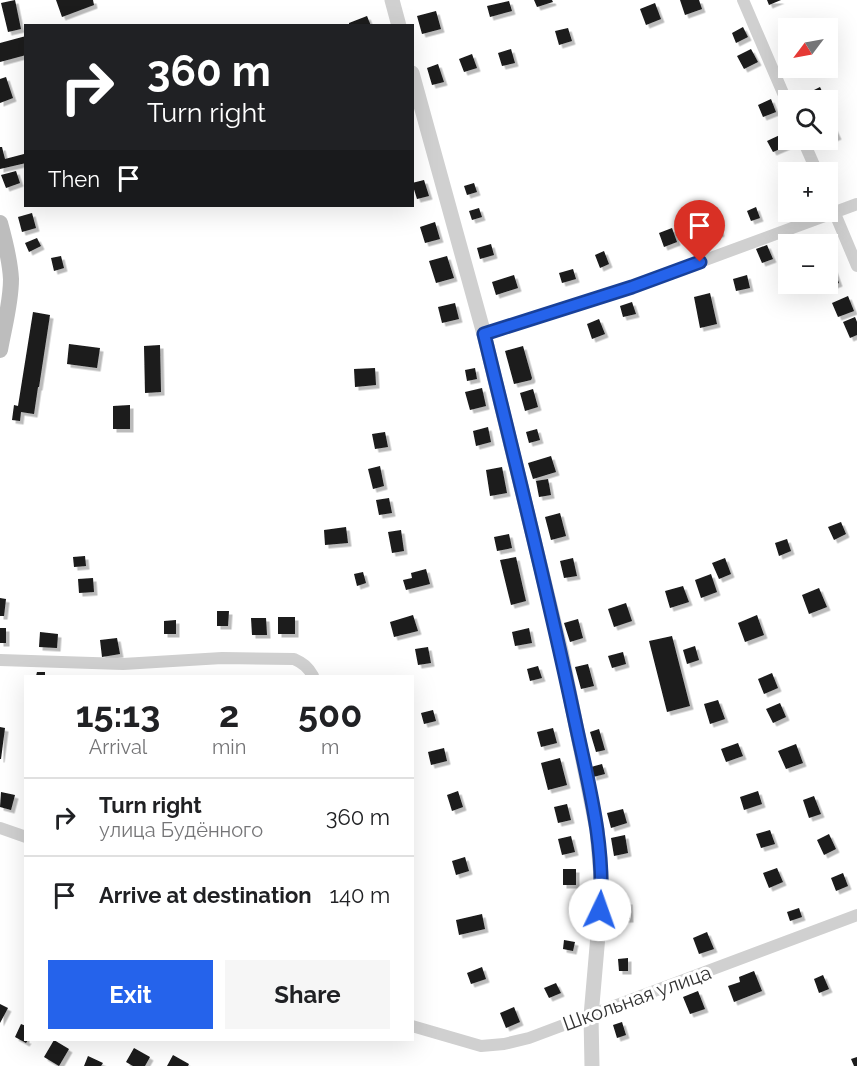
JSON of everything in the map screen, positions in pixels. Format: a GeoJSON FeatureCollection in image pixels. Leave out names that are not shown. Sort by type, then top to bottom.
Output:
{"type":"FeatureCollection","features":[{"type":"Feature","properties":{"kind":"main road"},"geometry":{"type":"LineString","coordinates":[[0,223],[10,279],[9,302],[0,350]]}},
{"type":"Feature","properties":{"kind":"street"},"geometry":{"type":"LineString","coordinates":[[392,0],[398,24]]}},
{"type":"Feature","properties":{"kind":"street"},"geometry":{"type":"LineString","coordinates":[[742,0],[782,90]]}},
{"type":"Feature","properties":{"kind":"street"},"geometry":{"type":"LineString","coordinates":[[414,80],[484,334],[561,651],[597,830],[602,889],[591,1016],[592,1066]]}},
{"type":"Feature","properties":{"kind":"street"},"geometry":{"type":"LineString","coordinates":[[838,211],[857,204]]}},
{"type":"Feature","properties":{"kind":"street"},"geometry":{"type":"LineString","coordinates":[[838,219],[857,266]]}},
{"type":"Feature","properties":{"kind":"street"},"geometry":{"type":"LineString","coordinates":[[484,334],[632,287],[808,222]]}},
{"type":"Feature","properties":{"kind":"street"},"geometry":{"type":"LineString","coordinates":[[0,660],[123,664],[222,658],[294,658],[303,662],[312,675]]}},
{"type":"Feature","properties":{"kind":"street"},"geometry":{"type":"LineString","coordinates":[[0,828],[24,836]]}},
{"type":"Feature","properties":{"kind":"street","name":"Школьная улица"},"geometry":{"type":"LineString","coordinates":[[414,1027],[481,1046],[504,1044],[529,1038],[857,915]]}},
{"type":"Feature","properties":{"kind":"building"},"geometry":{"type":"Polygon","coordinates":[[[15,0],[21,29],[8,32],[1,3],[15,0]]]}},
{"type":"Feature","properties":{"kind":"building"},"geometry":{"type":"Polygon","coordinates":[[[56,0],[93,0],[94,5],[62,17],[56,0]]]}},
{"type":"Feature","properties":{"kind":"building"},"geometry":{"type":"Polygon","coordinates":[[[534,0],[552,0],[553,2],[537,7],[534,0]]]}},
{"type":"Feature","properties":{"kind":"building"},"geometry":{"type":"Polygon","coordinates":[[[680,0],[699,0],[702,9],[685,15],[680,0]]]}},
{"type":"Feature","properties":{"kind":"building"},"geometry":{"type":"Polygon","coordinates":[[[767,0],[781,0],[769,5],[767,0]]]}},
{"type":"Feature","properties":{"kind":"building"},"geometry":{"type":"Polygon","coordinates":[[[509,1],[512,11],[490,17],[487,6],[509,1]]]}},
{"type":"Feature","properties":{"kind":"building"},"geometry":{"type":"Polygon","coordinates":[[[655,3],[661,19],[646,25],[640,9],[655,3]]]}},
{"type":"Feature","properties":{"kind":"building"},"geometry":{"type":"Polygon","coordinates":[[[436,11],[441,29],[422,34],[417,16],[436,11]]]}},
{"type":"Feature","properties":{"kind":"building"},"geometry":{"type":"Polygon","coordinates":[[[367,16],[370,24],[349,24],[367,16]]]}},
{"type":"Feature","properties":{"kind":"building"},"geometry":{"type":"Polygon","coordinates":[[[743,27],[748,37],[736,43],[732,33],[743,27]]]}},
{"type":"Feature","properties":{"kind":"building"},"geometry":{"type":"Polygon","coordinates":[[[568,28],[572,41],[559,45],[555,31],[568,28]]]}},
{"type":"Feature","properties":{"kind":"building"},"geometry":{"type":"Polygon","coordinates":[[[24,37],[24,56],[0,62],[0,43],[24,37]]]}},
{"type":"Feature","properties":{"kind":"building"},"geometry":{"type":"Polygon","coordinates":[[[511,49],[515,63],[502,66],[498,53],[511,49]]]}},
{"type":"Feature","properties":{"kind":"building"},"geometry":{"type":"Polygon","coordinates":[[[751,49],[758,62],[744,69],[737,56],[751,49]]]}},
{"type":"Feature","properties":{"kind":"building"},"geometry":{"type":"Polygon","coordinates":[[[472,54],[477,68],[464,72],[459,59],[472,54]]]}},
{"type":"Feature","properties":{"kind":"building"},"geometry":{"type":"Polygon","coordinates":[[[438,64],[444,82],[432,85],[427,68],[438,64]]]}},
{"type":"Feature","properties":{"kind":"building"},"geometry":{"type":"Polygon","coordinates":[[[6,77],[13,98],[0,103],[0,79],[6,77]]]}},
{"type":"Feature","properties":{"kind":"building"},"geometry":{"type":"Polygon","coordinates":[[[771,99],[776,112],[763,117],[758,105],[771,99]]]}},
{"type":"Feature","properties":{"kind":"building"},"geometry":{"type":"Polygon","coordinates":[[[778,136],[778,150],[773,152],[767,141],[778,136]]]}},
{"type":"Feature","properties":{"kind":"building"},"geometry":{"type":"Polygon","coordinates":[[[0,147],[2,147],[5,159],[24,154],[24,163],[0,169],[0,147]]]}},
{"type":"Feature","properties":{"kind":"building"},"geometry":{"type":"Polygon","coordinates":[[[16,171],[20,183],[6,188],[1,175],[16,171]]]}},
{"type":"Feature","properties":{"kind":"building"},"geometry":{"type":"Polygon","coordinates":[[[424,180],[429,196],[417,199],[414,182],[424,180]]]}},
{"type":"Feature","properties":{"kind":"building"},"geometry":{"type":"Polygon","coordinates":[[[474,183],[477,192],[467,195],[464,186],[474,183]]]}},
{"type":"Feature","properties":{"kind":"building"},"geometry":{"type":"Polygon","coordinates":[[[756,207],[760,218],[751,221],[747,211],[756,207]]]}},
{"type":"Feature","properties":{"kind":"building"},"geometry":{"type":"Polygon","coordinates":[[[479,208],[482,217],[472,220],[469,211],[479,208]]]}},
{"type":"Feature","properties":{"kind":"building"},"geometry":{"type":"Polygon","coordinates":[[[32,213],[36,228],[22,232],[18,217],[32,213]]]}},
{"type":"Feature","properties":{"kind":"building"},"geometry":{"type":"Polygon","coordinates":[[[435,222],[440,239],[425,243],[420,227],[435,222]]]}},
{"type":"Feature","properties":{"kind":"building"},"geometry":{"type":"Polygon","coordinates":[[[718,223],[721,233],[712,237],[708,226],[718,223]]]}},
{"type":"Feature","properties":{"kind":"building"},"geometry":{"type":"Polygon","coordinates":[[[672,228],[677,242],[664,247],[659,233],[672,228]]]}},
{"type":"Feature","properties":{"kind":"building"},"geometry":{"type":"Polygon","coordinates":[[[693,231],[697,242],[687,245],[683,235],[693,231]]]}},
{"type":"Feature","properties":{"kind":"building"},"geometry":{"type":"Polygon","coordinates":[[[37,238],[41,246],[29,252],[25,243],[37,238]]]}},
{"type":"Feature","properties":{"kind":"building"},"geometry":{"type":"Polygon","coordinates":[[[491,244],[494,255],[480,259],[477,248],[491,244]]]}},
{"type":"Feature","properties":{"kind":"building"},"geometry":{"type":"Polygon","coordinates":[[[767,245],[773,259],[762,263],[756,249],[767,245]]]}},
{"type":"Feature","properties":{"kind":"building"},"geometry":{"type":"Polygon","coordinates":[[[604,251],[609,264],[600,268],[595,255],[604,251]]]}},
{"type":"Feature","properties":{"kind":"building"},"geometry":{"type":"Polygon","coordinates":[[[61,256],[64,268],[54,271],[51,258],[61,256]]]}},
{"type":"Feature","properties":{"kind":"building"},"geometry":{"type":"Polygon","coordinates":[[[447,256],[454,278],[436,283],[429,261],[447,256]]]}},
{"type":"Feature","properties":{"kind":"building"},"geometry":{"type":"Polygon","coordinates":[[[573,269],[576,279],[562,283],[559,273],[573,269]]]}},
{"type":"Feature","properties":{"kind":"building"},"geometry":{"type":"Polygon","coordinates":[[[514,275],[518,288],[496,295],[492,282],[514,275]]]}},
{"type":"Feature","properties":{"kind":"building"},"geometry":{"type":"Polygon","coordinates":[[[747,275],[750,288],[736,291],[733,279],[747,275]]]}},
{"type":"Feature","properties":{"kind":"building"},"geometry":{"type":"Polygon","coordinates":[[[710,293],[717,324],[700,328],[694,297],[710,293]]]}},
{"type":"Feature","properties":{"kind":"building"},"geometry":{"type":"Polygon","coordinates":[[[848,296],[854,311],[838,317],[832,303],[848,296]]]}},
{"type":"Feature","properties":{"kind":"building"},"geometry":{"type":"Polygon","coordinates":[[[632,302],[636,314],[623,317],[620,306],[632,302]]]}},
{"type":"Feature","properties":{"kind":"building"},"geometry":{"type":"Polygon","coordinates":[[[455,303],[459,319],[442,323],[438,307],[455,303]]]}},
{"type":"Feature","properties":{"kind":"building"},"geometry":{"type":"Polygon","coordinates":[[[33,312],[50,315],[34,414],[21,412],[20,421],[12,420],[14,405],[18,406],[33,312]]]}},
{"type":"Feature","properties":{"kind":"building"},"geometry":{"type":"Polygon","coordinates":[[[855,317],[857,335],[850,338],[843,322],[855,317]]]}},
{"type":"Feature","properties":{"kind":"building"},"geometry":{"type":"Polygon","coordinates":[[[599,319],[605,334],[592,339],[587,324],[599,319]]]}},
{"type":"Feature","properties":{"kind":"building"},"geometry":{"type":"Polygon","coordinates":[[[69,344],[100,348],[97,368],[67,364],[69,344]]]}},
{"type":"Feature","properties":{"kind":"building"},"geometry":{"type":"Polygon","coordinates":[[[160,345],[161,392],[145,393],[144,346],[160,345]]]}},
{"type":"Feature","properties":{"kind":"building"},"geometry":{"type":"Polygon","coordinates":[[[523,346],[532,378],[514,384],[505,351],[523,346]]]}},
{"type":"Feature","properties":{"kind":"building"},"geometry":{"type":"Polygon","coordinates":[[[375,368],[376,385],[355,387],[354,369],[375,368]]]}},
{"type":"Feature","properties":{"kind":"building"},"geometry":{"type":"Polygon","coordinates":[[[475,368],[477,379],[467,381],[465,370],[475,368]]]}},
{"type":"Feature","properties":{"kind":"building"},"geometry":{"type":"Polygon","coordinates":[[[482,388],[486,406],[470,410],[465,392],[482,388]]]}},
{"type":"Feature","properties":{"kind":"building"},"geometry":{"type":"Polygon","coordinates":[[[533,389],[538,407],[525,411],[520,393],[533,389]]]}},
{"type":"Feature","properties":{"kind":"building"},"geometry":{"type":"Polygon","coordinates":[[[130,405],[130,429],[113,429],[113,406],[130,405]]]}},
{"type":"Feature","properties":{"kind":"building"},"geometry":{"type":"Polygon","coordinates":[[[488,427],[491,442],[476,446],[473,431],[488,427]]]}},
{"type":"Feature","properties":{"kind":"building"},"geometry":{"type":"Polygon","coordinates":[[[537,429],[540,440],[529,443],[526,432],[537,429]]]}},
{"type":"Feature","properties":{"kind":"building"},"geometry":{"type":"Polygon","coordinates":[[[385,432],[388,447],[375,449],[372,434],[385,432]]]}},
{"type":"Feature","properties":{"kind":"building"},"geometry":{"type":"Polygon","coordinates":[[[551,456],[556,472],[533,479],[528,463],[551,456]]]}},
{"type":"Feature","properties":{"kind":"building"},"geometry":{"type":"Polygon","coordinates":[[[380,466],[384,486],[373,489],[368,469],[380,466]]]}},
{"type":"Feature","properties":{"kind":"building"},"geometry":{"type":"Polygon","coordinates":[[[502,467],[507,493],[490,496],[486,470],[502,467]]]}},
{"type":"Feature","properties":{"kind":"building"},"geometry":{"type":"Polygon","coordinates":[[[548,479],[551,495],[539,497],[536,481],[548,479]]]}},
{"type":"Feature","properties":{"kind":"building"},"geometry":{"type":"Polygon","coordinates":[[[389,498],[392,513],[379,515],[376,500],[389,498]]]}},
{"type":"Feature","properties":{"kind":"building"},"geometry":{"type":"Polygon","coordinates":[[[560,513],[566,536],[551,540],[545,517],[560,513]]]}},
{"type":"Feature","properties":{"kind":"building"},"geometry":{"type":"Polygon","coordinates":[[[841,522],[846,534],[834,540],[828,527],[841,522]]]}},
{"type":"Feature","properties":{"kind":"building"},"geometry":{"type":"Polygon","coordinates":[[[346,527],[348,543],[325,545],[324,530],[346,527]]]}},
{"type":"Feature","properties":{"kind":"building"},"geometry":{"type":"Polygon","coordinates":[[[401,530],[404,551],[392,553],[388,532],[401,530]]]}},
{"type":"Feature","properties":{"kind":"building"},"geometry":{"type":"Polygon","coordinates":[[[509,534],[512,548],[497,551],[494,537],[509,534]]]}},
{"type":"Feature","properties":{"kind":"building"},"geometry":{"type":"Polygon","coordinates":[[[787,539],[791,551],[779,556],[775,543],[787,539]]]}},
{"type":"Feature","properties":{"kind":"building"},"geometry":{"type":"Polygon","coordinates":[[[85,556],[86,566],[74,567],[73,557],[85,556]]]}},
{"type":"Feature","properties":{"kind":"building"},"geometry":{"type":"Polygon","coordinates":[[[516,557],[526,601],[511,605],[500,560],[516,557]]]}},
{"type":"Feature","properties":{"kind":"building"},"geometry":{"type":"Polygon","coordinates":[[[573,558],[577,576],[564,578],[560,561],[573,558]]]}},
{"type":"Feature","properties":{"kind":"building"},"geometry":{"type":"Polygon","coordinates":[[[725,558],[731,574],[719,579],[712,563],[725,558]]]}},
{"type":"Feature","properties":{"kind":"building"},"geometry":{"type":"Polygon","coordinates":[[[426,569],[430,584],[406,590],[403,580],[412,578],[411,573],[426,569]]]}},
{"type":"Feature","properties":{"kind":"building"},"geometry":{"type":"Polygon","coordinates":[[[363,572],[366,583],[357,586],[354,574],[363,572]]]}},
{"type":"Feature","properties":{"kind":"building"},"geometry":{"type":"Polygon","coordinates":[[[711,574],[717,592],[701,598],[695,580],[711,574]]]}},
{"type":"Feature","properties":{"kind":"building"},"geometry":{"type":"Polygon","coordinates":[[[93,578],[94,592],[79,593],[78,579],[93,578]]]}},
{"type":"Feature","properties":{"kind":"building"},"geometry":{"type":"Polygon","coordinates":[[[683,586],[689,602],[670,608],[665,591],[683,586]]]}},
{"type":"Feature","properties":{"kind":"building"},"geometry":{"type":"Polygon","coordinates":[[[819,588],[827,607],[809,614],[802,595],[819,588]]]}},
{"type":"Feature","properties":{"kind":"building"},"geometry":{"type":"Polygon","coordinates":[[[0,598],[6,599],[4,616],[0,616],[0,598]]]}},
{"type":"Feature","properties":{"kind":"building"},"geometry":{"type":"Polygon","coordinates":[[[626,603],[632,621],[614,627],[608,609],[626,603]]]}},
{"type":"Feature","properties":{"kind":"building"},"geometry":{"type":"Polygon","coordinates":[[[217,611],[229,611],[228,626],[217,626],[217,611]]]}},
{"type":"Feature","properties":{"kind":"building"},"geometry":{"type":"Polygon","coordinates":[[[413,615],[418,631],[394,637],[390,622],[413,615]]]}},
{"type":"Feature","properties":{"kind":"building"},"geometry":{"type":"Polygon","coordinates":[[[757,615],[764,635],[745,642],[738,623],[757,615]]]}},
{"type":"Feature","properties":{"kind":"building"},"geometry":{"type":"Polygon","coordinates":[[[278,617],[295,617],[295,634],[278,634],[278,617]]]}},
{"type":"Feature","properties":{"kind":"building"},"geometry":{"type":"Polygon","coordinates":[[[251,618],[266,618],[267,635],[252,635],[251,618]]]}},
{"type":"Feature","properties":{"kind":"building"},"geometry":{"type":"Polygon","coordinates":[[[578,619],[583,638],[570,642],[564,623],[578,619]]]}},
{"type":"Feature","properties":{"kind":"building"},"geometry":{"type":"Polygon","coordinates":[[[176,620],[176,634],[164,634],[164,621],[176,620]]]}},
{"type":"Feature","properties":{"kind":"building"},"geometry":{"type":"Polygon","coordinates":[[[0,628],[6,628],[6,643],[0,643],[0,628]]]}},
{"type":"Feature","properties":{"kind":"building"},"geometry":{"type":"Polygon","coordinates":[[[529,628],[532,643],[515,646],[512,632],[529,628]]]}},
{"type":"Feature","properties":{"kind":"building"},"geometry":{"type":"Polygon","coordinates":[[[40,632],[58,634],[57,648],[39,647],[40,632]]]}},
{"type":"Feature","properties":{"kind":"building"},"geometry":{"type":"Polygon","coordinates":[[[672,636],[690,706],[667,712],[649,641],[672,636]]]}},
{"type":"Feature","properties":{"kind":"building"},"geometry":{"type":"Polygon","coordinates":[[[117,638],[120,654],[102,657],[100,640],[117,638]]]}},
{"type":"Feature","properties":{"kind":"building"},"geometry":{"type":"Polygon","coordinates":[[[695,646],[699,660],[687,664],[683,650],[695,646]]]}},
{"type":"Feature","properties":{"kind":"building"},"geometry":{"type":"Polygon","coordinates":[[[428,647],[431,663],[418,665],[415,649],[428,647]]]}},
{"type":"Feature","properties":{"kind":"building"},"geometry":{"type":"Polygon","coordinates":[[[623,652],[626,664],[612,668],[608,656],[623,652]]]}},
{"type":"Feature","properties":{"kind":"building"},"geometry":{"type":"Polygon","coordinates":[[[588,664],[594,686],[581,689],[575,667],[588,664]]]}},
{"type":"Feature","properties":{"kind":"building"},"geometry":{"type":"Polygon","coordinates":[[[538,666],[542,678],[530,681],[527,669],[538,666]]]}},
{"type":"Feature","properties":{"kind":"building"},"geometry":{"type":"Polygon","coordinates":[[[37,672],[45,672],[45,675],[36,675],[37,672]]]}},
{"type":"Feature","properties":{"kind":"building"},"geometry":{"type":"Polygon","coordinates":[[[772,673],[778,688],[764,694],[758,679],[772,673]]]}},
{"type":"Feature","properties":{"kind":"building"},"geometry":{"type":"Polygon","coordinates":[[[718,700],[725,719],[710,724],[704,704],[718,700]]]}},
{"type":"Feature","properties":{"kind":"building"},"geometry":{"type":"Polygon","coordinates":[[[780,703],[786,717],[773,723],[766,709],[780,703]]]}},
{"type":"Feature","properties":{"kind":"building"},"geometry":{"type":"Polygon","coordinates":[[[433,710],[436,721],[424,724],[421,713],[433,710]]]}},
{"type":"Feature","properties":{"kind":"building"},"geometry":{"type":"Polygon","coordinates":[[[0,727],[5,728],[1,759],[0,759],[0,727]]]}},
{"type":"Feature","properties":{"kind":"building"},"geometry":{"type":"Polygon","coordinates":[[[553,728],[557,743],[541,747],[537,732],[553,728]]]}},
{"type":"Feature","properties":{"kind":"building"},"geometry":{"type":"Polygon","coordinates":[[[599,729],[605,750],[596,752],[590,732],[599,729]]]}},
{"type":"Feature","properties":{"kind":"building"},"geometry":{"type":"Polygon","coordinates":[[[738,743],[743,756],[726,762],[721,749],[738,743]]]}},
{"type":"Feature","properties":{"kind":"building"},"geometry":{"type":"Polygon","coordinates":[[[796,744],[803,763],[786,769],[778,751],[796,744]]]}},
{"type":"Feature","properties":{"kind":"building"},"geometry":{"type":"Polygon","coordinates":[[[444,748],[447,761],[431,765],[428,752],[444,748]]]}},
{"type":"Feature","properties":{"kind":"building"},"geometry":{"type":"Polygon","coordinates":[[[560,758],[567,785],[548,790],[541,763],[560,758]]]}},
{"type":"Feature","properties":{"kind":"building"},"geometry":{"type":"Polygon","coordinates":[[[602,764],[605,774],[593,777],[591,767],[602,764]]]}},
{"type":"Feature","properties":{"kind":"building"},"geometry":{"type":"Polygon","coordinates":[[[458,791],[463,807],[452,811],[447,795],[458,791]]]}},
{"type":"Feature","properties":{"kind":"building"},"geometry":{"type":"Polygon","coordinates":[[[758,791],[762,804],[744,810],[740,797],[758,791]]]}},
{"type":"Feature","properties":{"kind":"building"},"geometry":{"type":"Polygon","coordinates":[[[1,792],[15,795],[11,810],[0,807],[1,792]]]}},
{"type":"Feature","properties":{"kind":"building"},"geometry":{"type":"Polygon","coordinates":[[[814,796],[821,814],[809,818],[803,800],[814,796]]]}},
{"type":"Feature","properties":{"kind":"building"},"geometry":{"type":"Polygon","coordinates":[[[567,804],[571,820],[558,823],[554,807],[567,804]]]}},
{"type":"Feature","properties":{"kind":"building"},"geometry":{"type":"Polygon","coordinates":[[[623,809],[627,823],[611,828],[607,813],[623,809]]]}},
{"type":"Feature","properties":{"kind":"building"},"geometry":{"type":"Polygon","coordinates":[[[770,830],[775,844],[761,848],[756,834],[770,830]]]}},
{"type":"Feature","properties":{"kind":"building"},"geometry":{"type":"Polygon","coordinates":[[[829,834],[836,849],[824,855],[817,840],[829,834]]]}},
{"type":"Feature","properties":{"kind":"building"},"geometry":{"type":"Polygon","coordinates":[[[625,835],[628,853],[614,856],[611,838],[625,835]]]}},
{"type":"Feature","properties":{"kind":"building"},"geometry":{"type":"Polygon","coordinates":[[[571,836],[575,852],[562,855],[558,839],[571,836]]]}},
{"type":"Feature","properties":{"kind":"building"},"geometry":{"type":"Polygon","coordinates":[[[465,857],[469,871],[456,875],[452,861],[465,857]]]}},
{"type":"Feature","properties":{"kind":"building"},"geometry":{"type":"Polygon","coordinates":[[[777,868],[783,882],[769,888],[763,873],[777,868]]]}},
{"type":"Feature","properties":{"kind":"building"},"geometry":{"type":"Polygon","coordinates":[[[563,869],[576,869],[576,885],[563,885],[563,869]]]}},
{"type":"Feature","properties":{"kind":"building"},"geometry":{"type":"Polygon","coordinates":[[[843,873],[848,886],[836,891],[831,878],[843,873]]]}},
{"type":"Feature","properties":{"kind":"building"},"geometry":{"type":"Polygon","coordinates":[[[613,901],[629,901],[630,919],[613,920],[613,901]]]}},
{"type":"Feature","properties":{"kind":"building"},"geometry":{"type":"Polygon","coordinates":[[[799,908],[802,917],[790,921],[787,912],[799,908]]]}},
{"type":"Feature","properties":{"kind":"building"},"geometry":{"type":"Polygon","coordinates":[[[482,914],[485,929],[459,935],[456,920],[482,914]]]}},
{"type":"Feature","properties":{"kind":"building"},"geometry":{"type":"Polygon","coordinates":[[[707,932],[714,949],[699,954],[693,938],[707,932]]]}},
{"type":"Feature","properties":{"kind":"building"},"geometry":{"type":"Polygon","coordinates":[[[564,940],[575,942],[573,951],[563,949],[564,940]]]}},
{"type":"Feature","properties":{"kind":"building"},"geometry":{"type":"Polygon","coordinates":[[[628,958],[628,971],[619,971],[618,959],[628,958]]]}},
{"type":"Feature","properties":{"kind":"building"},"geometry":{"type":"Polygon","coordinates":[[[482,967],[486,979],[471,984],[467,973],[482,967]]]}},
{"type":"Feature","properties":{"kind":"building"},"geometry":{"type":"Polygon","coordinates":[[[754,971],[762,991],[734,1002],[728,986],[740,982],[739,977],[754,971]]]}},
{"type":"Feature","properties":{"kind":"building"},"geometry":{"type":"Polygon","coordinates":[[[823,975],[829,989],[819,993],[814,979],[823,975]]]}},
{"type":"Feature","properties":{"kind":"building"},"geometry":{"type":"Polygon","coordinates":[[[556,983],[561,993],[549,998],[544,988],[556,983]]]}},
{"type":"Feature","properties":{"kind":"building"},"geometry":{"type":"Polygon","coordinates":[[[698,991],[705,1009],[690,1014],[683,997],[698,991]]]}},
{"type":"Feature","properties":{"kind":"building"},"geometry":{"type":"Polygon","coordinates":[[[0,1004],[8,1008],[0,1023],[0,1004]]]}},
{"type":"Feature","properties":{"kind":"building"},"geometry":{"type":"Polygon","coordinates":[[[514,1007],[520,1022],[506,1028],[500,1013],[514,1007]]]}},
{"type":"Feature","properties":{"kind":"building"},"geometry":{"type":"Polygon","coordinates":[[[622,1022],[626,1035],[617,1038],[613,1025],[622,1022]]]}},
{"type":"Feature","properties":{"kind":"building"},"geometry":{"type":"Polygon","coordinates":[[[21,1024],[24,1025],[26,1043],[15,1037],[21,1024]]]}},
{"type":"Feature","properties":{"kind":"building"},"geometry":{"type":"Polygon","coordinates":[[[53,1041],[69,1049],[59,1066],[44,1057],[53,1041]]]}},
{"type":"Feature","properties":{"kind":"building"},"geometry":{"type":"Polygon","coordinates":[[[134,1048],[150,1057],[145,1066],[133,1066],[126,1062],[134,1048]]]}},
{"type":"Feature","properties":{"kind":"building"},"geometry":{"type":"Polygon","coordinates":[[[173,1055],[189,1064],[188,1066],[167,1066],[173,1055]]]}},
{"type":"Feature","properties":{"kind":"building"},"geometry":{"type":"Polygon","coordinates":[[[88,1056],[103,1063],[101,1066],[84,1066],[88,1056]]]}},
{"type":"Feature","properties":{"kind":"building"},"geometry":{"type":"Polygon","coordinates":[[[857,1057],[857,1066],[854,1066],[851,1059],[857,1057]]]}},
{"type":"Feature","properties":{"kind":"route"},"geometry":{"type":"LineString","coordinates":[[600,910],[601,865],[588,782],[561,651],[484,334],[632,287],[700,262]]}}]}
